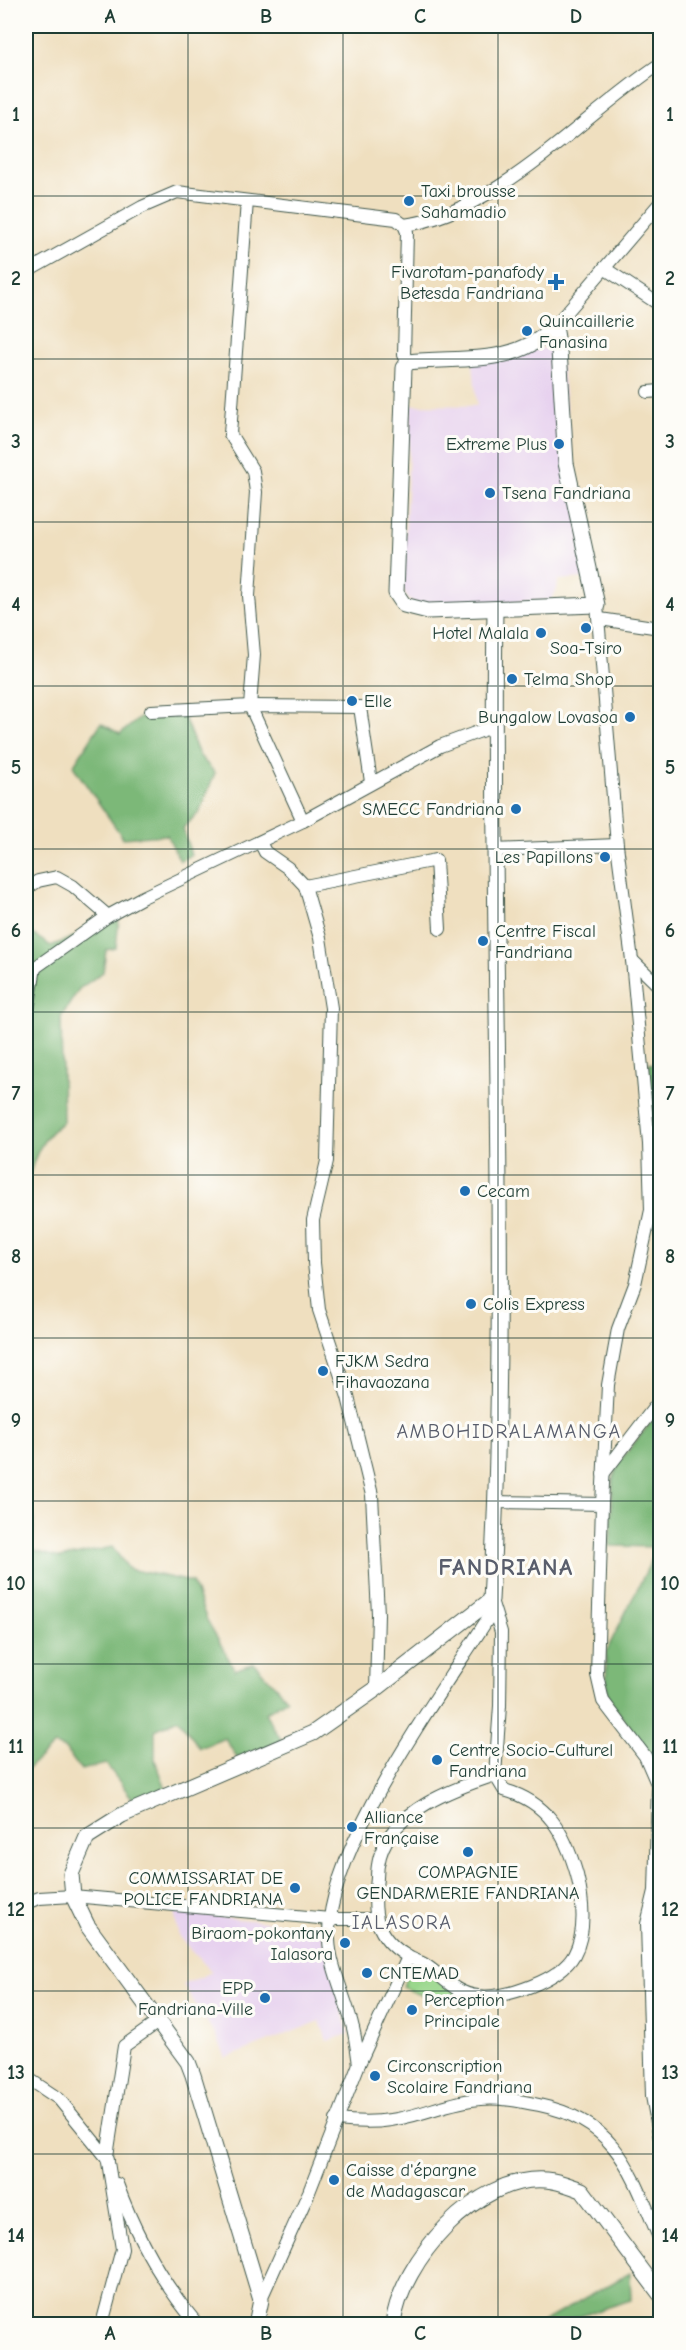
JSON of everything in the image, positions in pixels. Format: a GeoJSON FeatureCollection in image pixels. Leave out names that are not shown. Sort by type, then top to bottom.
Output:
{"type":"FeatureCollection","features":[{"type":"Feature","properties":{"kind":"main road"},"geometry":{"type":"LineString","coordinates":[[555,326],[559,350],[566,463],[598,612],[414,610],[404,605],[396,593],[404,368],[408,362],[481,359],[502,355],[542,339],[555,326]]}},
{"type":"Feature","properties":{"kind":"main road"},"geometry":{"type":"LineString","coordinates":[[256,2325],[261,2300],[188,2062],[87,1925],[73,1896],[71,1875],[87,1837],[122,1815],[313,1733],[376,1689],[491,1600],[496,1502],[498,1103],[494,850],[495,610]]}},
{"type":"Feature","properties":{"kind":"main road"},"geometry":{"type":"LineString","coordinates":[[393,2325],[396,2304],[406,2280],[445,2228],[480,2198],[509,2186],[544,2179],[582,2190],[660,2294]]}},
{"type":"Feature","properties":{"kind":"street"},"geometry":{"type":"LineString","coordinates":[[404,225],[423,223],[496,190],[660,64]]}},
{"type":"Feature","properties":{"kind":"street"},"geometry":{"type":"LineString","coordinates":[[26,272],[142,207],[177,192],[396,219],[404,225],[407,232],[404,355],[408,362]]}},
{"type":"Feature","properties":{"kind":"street"},"geometry":{"type":"LineString","coordinates":[[247,201],[230,434],[253,471],[256,492],[249,596],[254,655],[250,706],[303,821]]}},
{"type":"Feature","properties":{"kind":"street"},"geometry":{"type":"LineString","coordinates":[[555,326],[660,203]]}},
{"type":"Feature","properties":{"kind":"street"},"geometry":{"type":"LineString","coordinates":[[604,268],[660,305]]}},
{"type":"Feature","properties":{"kind":"street"},"geometry":{"type":"LineString","coordinates":[[660,628],[598,612],[617,845],[632,960],[649,1144],[651,1210],[635,1284],[618,1329],[608,1385],[602,1504],[599,1682],[603,1701],[645,1756],[657,1786],[655,1891],[646,1924],[652,2096],[660,2139]]}},
{"type":"Feature","properties":{"kind":"street"},"geometry":{"type":"LineString","coordinates":[[151,711],[250,706],[360,707],[371,782]]}},
{"type":"Feature","properties":{"kind":"street"},"geometry":{"type":"LineString","coordinates":[[26,1022],[30,970],[108,916],[303,821],[440,746],[494,726]]}},
{"type":"Feature","properties":{"kind":"street"},"geometry":{"type":"LineString","coordinates":[[260,842],[265,852],[288,868],[305,886],[320,938],[331,1008],[327,1161],[313,1220],[314,1263],[319,1310],[348,1397],[372,1495],[378,1614],[376,1689]]}},
{"type":"Feature","properties":{"kind":"street"},"geometry":{"type":"LineString","coordinates":[[494,850],[617,845]]}},
{"type":"Feature","properties":{"kind":"street"},"geometry":{"type":"LineString","coordinates":[[305,886],[436,860],[440,929]]}},
{"type":"Feature","properties":{"kind":"street"},"geometry":{"type":"LineString","coordinates":[[26,889],[38,881],[57,878],[73,886],[108,916]]}},
{"type":"Feature","properties":{"kind":"street"},"geometry":{"type":"LineString","coordinates":[[632,960],[659,985]]}},
{"type":"Feature","properties":{"kind":"street"},"geometry":{"type":"LineString","coordinates":[[603,1474],[660,1400]]}},
{"type":"Feature","properties":{"kind":"street"},"geometry":{"type":"LineString","coordinates":[[496,1502],[602,1504]]}},
{"type":"Feature","properties":{"kind":"street"},"geometry":{"type":"LineString","coordinates":[[491,1600],[501,1632],[500,1706],[495,1775],[504,1790],[524,1795],[553,1819],[570,1852],[581,1890],[583,1929],[574,1956],[544,1981],[514,1993],[478,1996],[445,1982],[424,1964],[408,1957],[396,1948],[375,1919],[375,1892],[380,1855],[394,1830],[451,1789],[495,1775]]}},
{"type":"Feature","properties":{"kind":"street"},"geometry":{"type":"LineString","coordinates":[[359,2064],[353,2028],[328,1941],[330,1918],[341,1873],[377,1794],[487,1620],[491,1600]]}},
{"type":"Feature","properties":{"kind":"street"},"geometry":{"type":"LineString","coordinates":[[26,1897],[73,1896],[330,1918],[375,1919]]}},
{"type":"Feature","properties":{"kind":"street"},"geometry":{"type":"LineString","coordinates":[[26,1903],[39,1898]]}},
{"type":"Feature","properties":{"kind":"street"},"geometry":{"type":"LineString","coordinates":[[250,2325],[309,2192],[359,2064],[408,1957]]}},
{"type":"Feature","properties":{"kind":"street"},"geometry":{"type":"LineString","coordinates":[[102,2325],[122,2249],[107,2156],[124,2046],[158,2022]]}},
{"type":"Feature","properties":{"kind":"street"},"geometry":{"type":"LineString","coordinates":[[26,2077],[59,2099],[107,2156],[133,2228],[171,2293],[197,2325]]}},
{"type":"Feature","properties":{"kind":"street"},"geometry":{"type":"LineString","coordinates":[[336,2120],[367,2122],[392,2120],[479,2099],[514,2100],[552,2108],[592,2125],[609,2141],[642,2192],[660,2240]]}},
{"type":"Feature","properties":{"kind":"shaded area","name":"Tsena Fandriana"},"geometry":{"type":"Polygon","coordinates":[[[559,345],[586,578],[558,580],[557,589],[551,600],[422,608],[408,598],[403,588],[411,405],[477,406],[473,363],[559,345]]]}},
{"type":"Feature","properties":{"kind":"shaded area","name":"EPP Fandriana-Ville"},"geometry":{"type":"Polygon","coordinates":[[[174,1912],[321,1928],[348,2034],[327,2041],[320,2021],[226,2058],[216,2036],[183,1985],[212,1972],[179,1937],[174,1912]]]}},
{"type":"Feature","properties":{"kind":"green space"},"geometry":{"type":"Polygon","coordinates":[[[141,717],[184,717],[199,755],[215,773],[200,811],[183,828],[191,855],[180,861],[167,835],[123,838],[73,766],[101,723],[120,734],[141,717]]]}},
{"type":"Feature","properties":{"kind":"green space"},"geometry":{"type":"Polygon","coordinates":[[[119,919],[116,948],[106,950],[103,972],[79,989],[61,1017],[63,1122],[43,1142],[26,1185],[26,1006],[34,967],[26,969],[26,930],[51,946],[119,919]]]}},
{"type":"Feature","properties":{"kind":"green space"},"geometry":{"type":"Polygon","coordinates":[[[649,1063],[660,1067],[660,1214],[655,1207],[649,1063]]]}},
{"type":"Feature","properties":{"kind":"green space"},"geometry":{"type":"Polygon","coordinates":[[[660,1411],[660,1767],[615,1708],[607,1692],[606,1652],[658,1547],[610,1546],[613,1479],[620,1461],[660,1411]]]}},
{"type":"Feature","properties":{"kind":"green space"},"geometry":{"type":"Polygon","coordinates":[[[34,1519],[32,1550],[60,1558],[112,1547],[129,1569],[192,1582],[207,1620],[235,1670],[254,1663],[287,1699],[265,1713],[282,1741],[237,1758],[225,1738],[200,1748],[178,1719],[155,1730],[155,1760],[166,1788],[135,1802],[106,1764],[81,1770],[65,1749],[54,1745],[26,1770],[26,1520],[34,1519]]]}},
{"type":"Feature","properties":{"kind":"green space"},"geometry":{"type":"Polygon","coordinates":[[[413,1964],[466,1997],[464,2008],[435,1998],[434,2000],[402,1987],[413,1964]]]}},
{"type":"Feature","properties":{"kind":"green space"},"geometry":{"type":"Polygon","coordinates":[[[630,2273],[631,2300],[556,2324],[539,2324],[630,2273]]]}},
{"type":"Feature","properties":{"kind":"place","name":"Taxi brousse Sahamadio"},"geometry":{"type":"Point","coordinates":[409,201]}},
{"type":"Feature","properties":{"kind":"place","name":"Fivarotam-panafody Betesda Fandriana"},"geometry":{"type":"Point","coordinates":[556,282]}},
{"type":"Feature","properties":{"kind":"place","name":"Quincaillerie Fanasina"},"geometry":{"type":"Point","coordinates":[527,331]}},
{"type":"Feature","properties":{"kind":"place","name":"Extreme Plus"},"geometry":{"type":"Point","coordinates":[559,444]}},
{"type":"Feature","properties":{"kind":"place","name":"Tsena Fandriana"},"geometry":{"type":"Point","coordinates":[490,493]}},
{"type":"Feature","properties":{"kind":"place","name":"Soa-Tsiro"},"geometry":{"type":"Point","coordinates":[586,628]}},
{"type":"Feature","properties":{"kind":"place","name":"Hotel Malala"},"geometry":{"type":"Point","coordinates":[541,633]}},
{"type":"Feature","properties":{"kind":"place","name":"Telma Shop"},"geometry":{"type":"Point","coordinates":[512,679]}},
{"type":"Feature","properties":{"kind":"place","name":"Elle"},"geometry":{"type":"Point","coordinates":[352,701]}},
{"type":"Feature","properties":{"kind":"place","name":"Bungalow Lovasoa"},"geometry":{"type":"Point","coordinates":[630,717]}},
{"type":"Feature","properties":{"kind":"place","name":"SMECC Fandriana"},"geometry":{"type":"Point","coordinates":[516,809]}},
{"type":"Feature","properties":{"kind":"place","name":"Les Papillons"},"geometry":{"type":"Point","coordinates":[605,857]}},
{"type":"Feature","properties":{"kind":"place","name":"Centre Fiscal Fandriana"},"geometry":{"type":"Point","coordinates":[483,941]}},
{"type":"Feature","properties":{"kind":"place","name":"Cecam"},"geometry":{"type":"Point","coordinates":[465,1191]}},
{"type":"Feature","properties":{"kind":"place","name":"Colis Express"},"geometry":{"type":"Point","coordinates":[471,1304]}},
{"type":"Feature","properties":{"kind":"place","name":"FJKM Sedra Fihavaozana"},"geometry":{"type":"Point","coordinates":[323,1371]}},
{"type":"Feature","properties":{"kind":"place","name":"Centre Socio-Culturel Fandriana"},"geometry":{"type":"Point","coordinates":[437,1760]}},
{"type":"Feature","properties":{"kind":"place","name":"Alliance Française"},"geometry":{"type":"Point","coordinates":[352,1827]}},
{"type":"Feature","properties":{"kind":"place","name":"COMPAGNIE GENDARMERIE FANDRIANA"},"geometry":{"type":"Point","coordinates":[468,1852]}},
{"type":"Feature","properties":{"kind":"place","name":"COMMISSARIAT DE POLICE FANDRIANA"},"geometry":{"type":"Point","coordinates":[295,1888]}},
{"type":"Feature","properties":{"kind":"place","name":"Biraom-pokontany Ialasora"},"geometry":{"type":"Point","coordinates":[345,1943]}},
{"type":"Feature","properties":{"kind":"place","name":"CNTEMAD"},"geometry":{"type":"Point","coordinates":[367,1973]}},
{"type":"Feature","properties":{"kind":"place","name":"EPP Fandriana-Ville"},"geometry":{"type":"Point","coordinates":[265,1998]}},
{"type":"Feature","properties":{"kind":"place","name":"Perception Principale"},"geometry":{"type":"Point","coordinates":[412,2010]}},
{"type":"Feature","properties":{"kind":"place","name":"Circonscription Scolaire Fandriana"},"geometry":{"type":"Point","coordinates":[375,2076]}},
{"type":"Feature","properties":{"kind":"place","name":"Caisse d'épargne de Madagascar"},"geometry":{"type":"Point","coordinates":[334,2180]}},
{"type":"Feature","properties":{"kind":"district","name":"AMBOHIDRALAMANGA"},"geometry":{"type":"Point","coordinates":[509,1431]}},
{"type":"Feature","properties":{"kind":"district","name":"FANDRIANA"},"geometry":{"type":"Point","coordinates":[506,1567]}},
{"type":"Feature","properties":{"kind":"district","name":"IALASORA"},"geometry":{"type":"Point","coordinates":[402,1922]}}]}
